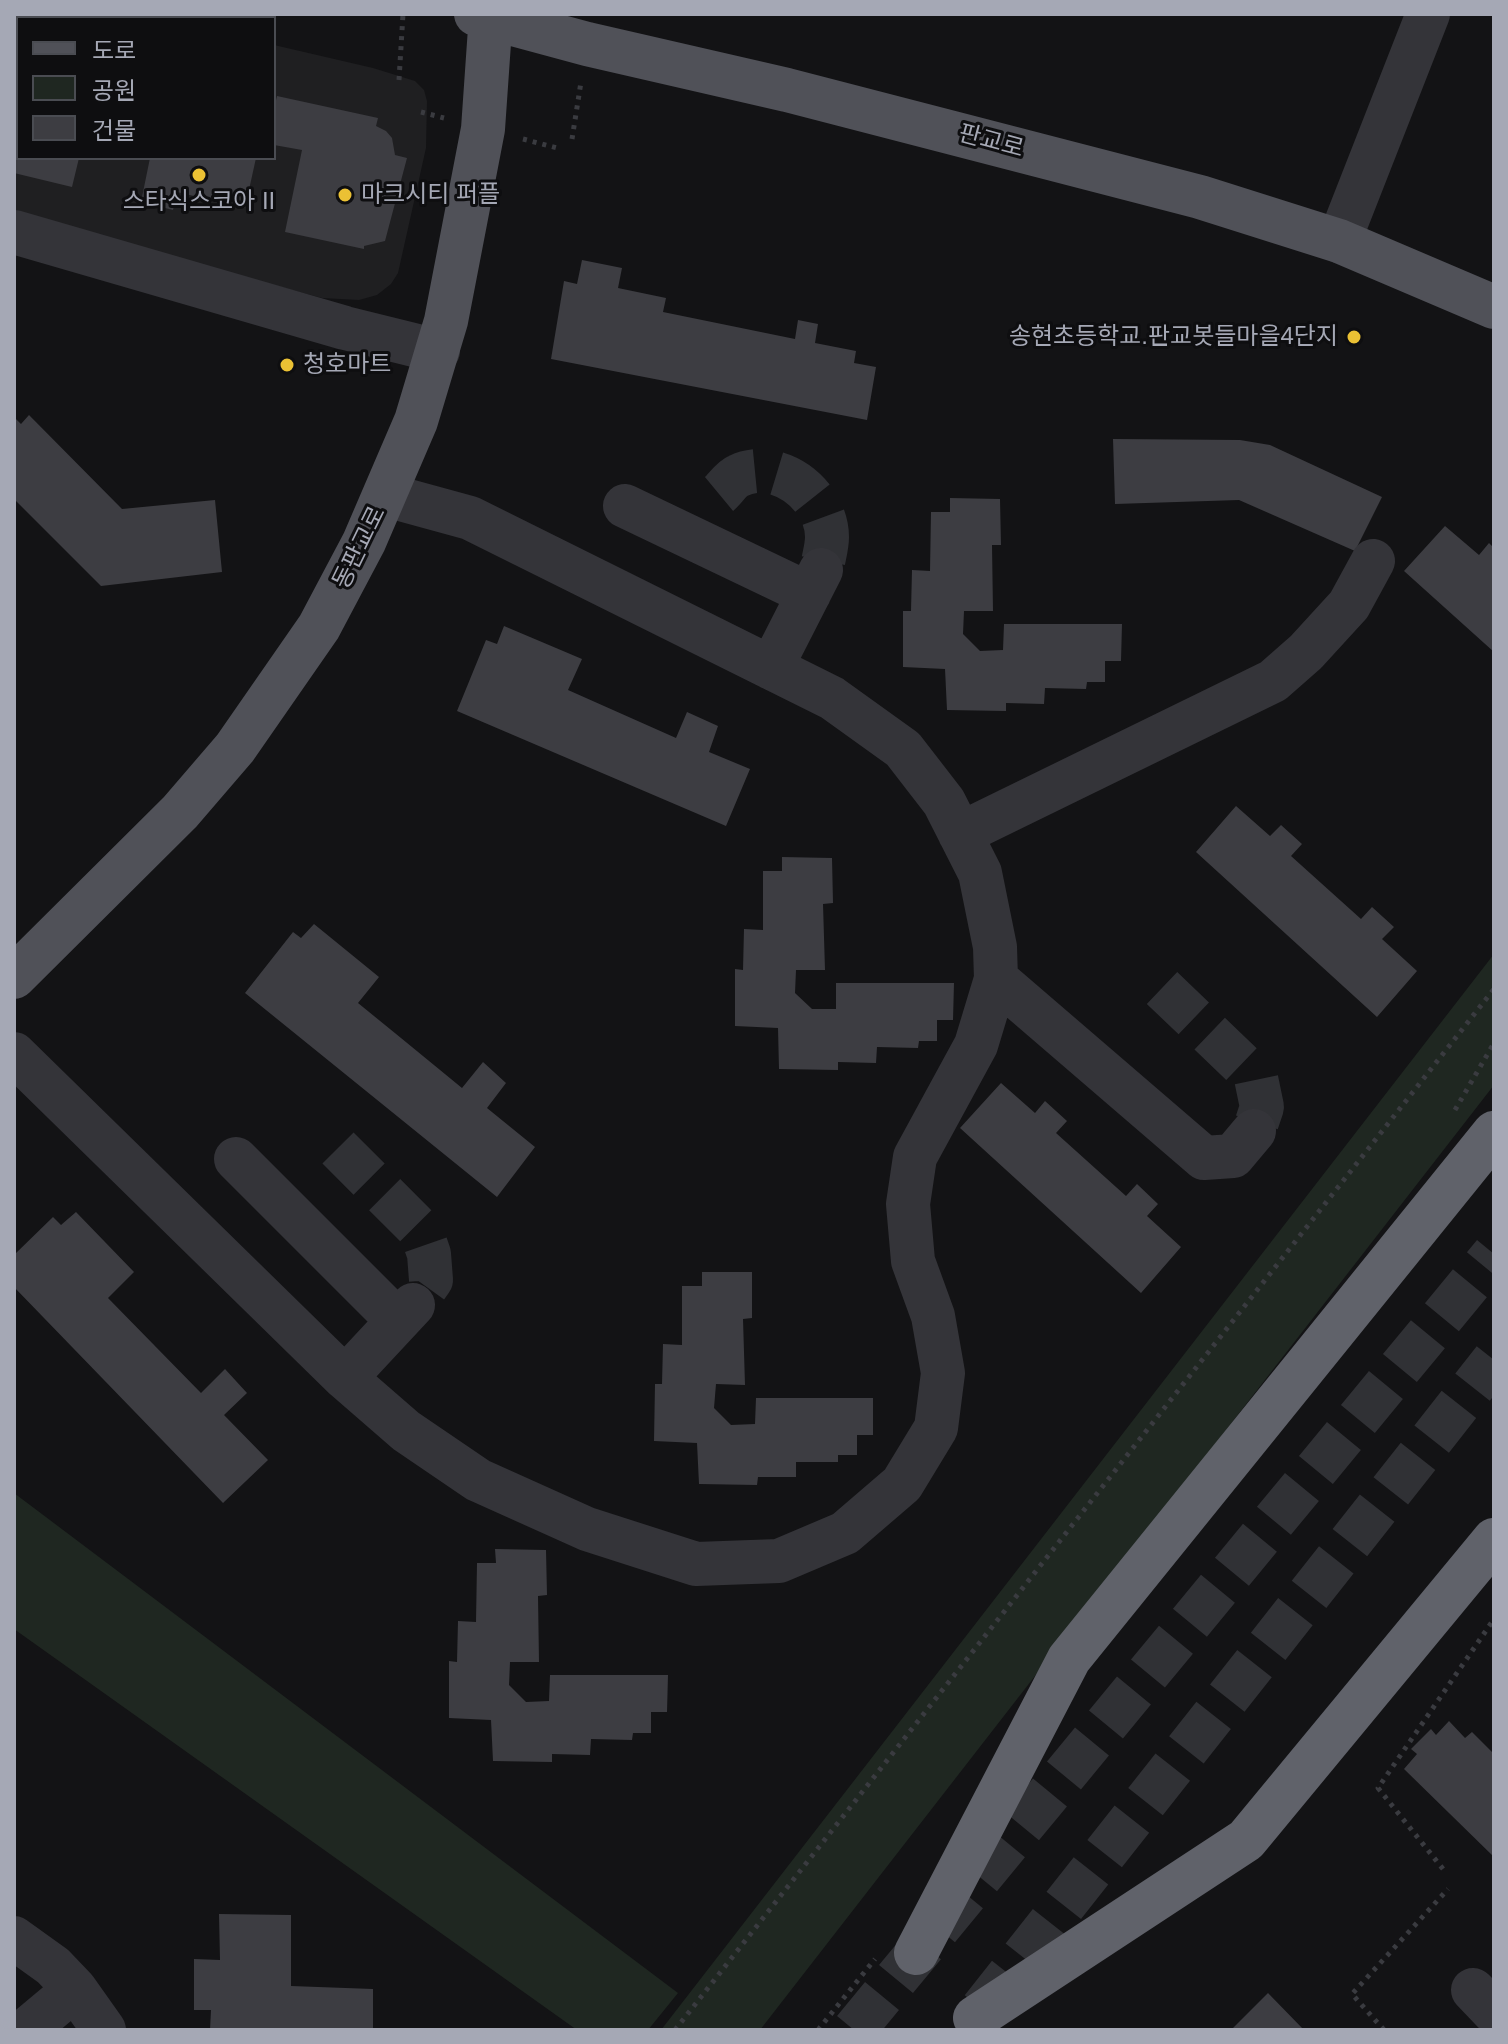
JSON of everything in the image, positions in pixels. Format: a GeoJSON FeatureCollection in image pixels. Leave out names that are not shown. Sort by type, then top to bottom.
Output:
{"type":"FeatureCollection","features":[{"type":"Feature","properties":{"kind":"highway"},"geometry":{"type":"LineString","coordinates":[[916,1953],[1069,1659],[1494,1133]]}},
{"type":"Feature","properties":{"kind":"highway"},"geometry":{"type":"LineString","coordinates":[[975,2018],[1246,1840],[1494,1540]]}},
{"type":"Feature","properties":{"kind":"main road","name":"판교로"},"geometry":{"type":"LineString","coordinates":[[486,16],[1186,193],[1339,241],[1494,307]]}},
{"type":"Feature","properties":{"kind":"main road","name":"동판교로"},"geometry":{"type":"LineString","coordinates":[[14,977],[171,822],[235,748],[319,627],[386,495],[416,421],[450,304],[483,129],[486,16]]}},
{"type":"Feature","properties":{"kind":"street"},"geometry":{"type":"LineString","coordinates":[[1339,241],[1428,14]]}},
{"type":"Feature","properties":{"kind":"street"},"geometry":{"type":"LineString","coordinates":[[14,232],[438,351]]}},
{"type":"Feature","properties":{"kind":"street"},"geometry":{"type":"LineString","coordinates":[[14,1054],[345,1378],[406,1431],[478,1480],[587,1529],[696,1564],[779,1561],[845,1533],[902,1484],[936,1428],[943,1373],[933,1316],[913,1261],[908,1204],[915,1157],[976,1045],[996,979],[995,947],[980,873],[944,802],[903,749],[832,698],[470,518],[386,495]]}},
{"type":"Feature","properties":{"kind":"street"},"geometry":{"type":"LineString","coordinates":[[625,506],[815,582],[771,668]]}},
{"type":"Feature","properties":{"kind":"street"},"geometry":{"type":"LineString","coordinates":[[960,834],[1273,681],[1306,652],[1349,605],[1373,561]]}},
{"type":"Feature","properties":{"kind":"street"},"geometry":{"type":"LineString","coordinates":[[996,979],[1204,1158],[1233,1156],[1254,1131]]}},
{"type":"Feature","properties":{"kind":"street"},"geometry":{"type":"LineString","coordinates":[[236,1159],[406,1313],[345,1378]]}},
{"type":"Feature","properties":{"kind":"street"},"geometry":{"type":"LineString","coordinates":[[14,1938],[53,1966],[75,1989],[104,2030]]}},
{"type":"Feature","properties":{"kind":"street"},"geometry":{"type":"LineString","coordinates":[[26,2030],[75,1989]]}},
{"type":"Feature","properties":{"kind":"path"},"geometry":{"type":"LineString","coordinates":[[399,80],[403,14]]}},
{"type":"Feature","properties":{"kind":"path"},"geometry":{"type":"LineString","coordinates":[[572,139],[587,44]]}},
{"type":"Feature","properties":{"kind":"path"},"geometry":{"type":"LineString","coordinates":[[675,2030],[1494,989]]}},
{"type":"Feature","properties":{"kind":"path"},"geometry":{"type":"LineString","coordinates":[[1451,1118],[1494,1043]]}},
{"type":"Feature","properties":{"kind":"path"},"geometry":{"type":"LineString","coordinates":[[1443,1869],[1378,1788],[1494,1619]]}},
{"type":"Feature","properties":{"kind":"path"},"geometry":{"type":"LineString","coordinates":[[1384,2030],[1352,1994],[1448,1889]]}},
{"type":"Feature","properties":{"kind":"shaded area"},"geometry":{"type":"Polygon","coordinates":[[[14,14],[152,16],[16,16],[16,160],[276,160],[276,45],[373,68],[415,81],[424,90],[427,101],[426,148],[398,273],[391,284],[377,295],[359,300],[322,298],[14,216],[14,14]]]}},
{"type":"Feature","properties":{"kind":"green space"},"geometry":{"type":"Polygon","coordinates":[[[1494,954],[1494,1085],[760,2030],[661,2030],[1494,954]]]}},
{"type":"Feature","properties":{"kind":"green space"},"geometry":{"type":"Polygon","coordinates":[[[14,1493],[678,1993],[648,2030],[577,2030],[14,1629],[14,1493]]]}},
{"type":"Feature","properties":{"kind":"building"},"geometry":{"type":"Polygon","coordinates":[[[16,38],[16,160],[79,160],[72,187],[14,173],[16,38]]]}},
{"type":"Feature","properties":{"kind":"building","name":"마크시티 퍼플"},"geometry":{"type":"Polygon","coordinates":[[[277,96],[378,118],[376,126],[392,138],[395,155],[407,158],[385,241],[364,246],[364,249],[285,232],[302,150],[276,145],[277,96]]]}},
{"type":"Feature","properties":{"kind":"building","name":"스타식스코아 II"},"geometry":{"type":"Polygon","coordinates":[[[150,160],[256,160],[245,208],[177,192],[173,210],[141,202],[150,160]]]}},
{"type":"Feature","properties":{"kind":"building"},"geometry":{"type":"Polygon","coordinates":[[[582,260],[622,268],[618,288],[666,298],[663,312],[795,339],[798,320],[818,324],[815,343],[856,351],[854,363],[876,367],[867,420],[551,359],[564,281],[577,284],[582,260]]]}},
{"type":"Feature","properties":{"kind":"building"},"geometry":{"type":"Polygon","coordinates":[[[29,415],[122,509],[215,500],[222,572],[101,586],[14,499],[14,417],[21,424],[29,415]]]}},
{"type":"Feature","properties":{"kind":"building"},"geometry":{"type":"Polygon","coordinates":[[[1113,439],[1240,440],[1270,445],[1382,497],[1355,551],[1239,500],[1115,504],[1113,439]]]}},
{"type":"Feature","properties":{"kind":"building"},"geometry":{"type":"Polygon","coordinates":[[[950,498],[1000,499],[1001,545],[992,545],[993,611],[964,611],[963,634],[980,651],[1003,650],[1004,624],[1122,624],[1121,661],[1105,661],[1105,682],[1087,682],[1086,689],[1045,688],[1044,704],[1006,703],[1006,711],[947,710],[945,669],[903,667],[903,611],[911,611],[912,570],[930,571],[931,512],[950,512],[950,498]]]}},
{"type":"Feature","properties":{"kind":"building"},"geometry":{"type":"Polygon","coordinates":[[[1445,526],[1479,555],[1489,543],[1494,548],[1494,652],[1404,571],[1445,526]]]}},
{"type":"Feature","properties":{"kind":"building"},"geometry":{"type":"Polygon","coordinates":[[[504,626],[582,659],[568,690],[676,738],[687,712],[718,726],[709,752],[750,769],[726,826],[457,711],[486,640],[497,644],[504,626]]]}},
{"type":"Feature","properties":{"kind":"building"},"geometry":{"type":"Polygon","coordinates":[[[1236,806],[1270,836],[1281,825],[1302,844],[1291,856],[1361,919],[1372,907],[1394,927],[1382,939],[1417,971],[1377,1017],[1196,852],[1236,806]]]}},
{"type":"Feature","properties":{"kind":"building"},"geometry":{"type":"Polygon","coordinates":[[[782,857],[832,858],[833,903],[823,904],[825,970],[796,970],[795,993],[812,1009],[836,1009],[836,983],[954,983],[953,1020],[937,1020],[937,1041],[919,1041],[918,1048],[877,1047],[876,1063],[838,1062],[838,1070],[779,1069],[778,1028],[735,1026],[735,969],[743,970],[744,929],[763,930],[763,871],[782,871],[782,857]]]}},
{"type":"Feature","properties":{"kind":"building"},"geometry":{"type":"Polygon","coordinates":[[[314,924],[379,977],[358,1003],[462,1088],[483,1062],[506,1083],[487,1108],[535,1147],[497,1197],[245,993],[293,932],[301,938],[314,924]]]}},
{"type":"Feature","properties":{"kind":"building"},"geometry":{"type":"Polygon","coordinates":[[[1001,1083],[1035,1113],[1045,1101],[1067,1121],[1056,1133],[1126,1196],[1137,1184],[1158,1204],[1147,1216],[1181,1247],[1141,1293],[960,1128],[1001,1083]]]}},
{"type":"Feature","properties":{"kind":"building"},"geometry":{"type":"Polygon","coordinates":[[[76,1212],[134,1272],[108,1298],[201,1393],[225,1369],[247,1393],[224,1415],[268,1460],[223,1503],[14,1287],[14,1255],[53,1217],[61,1225],[76,1212]]]}},
{"type":"Feature","properties":{"kind":"building"},"geometry":{"type":"Polygon","coordinates":[[[702,1272],[752,1272],[752,1318],[743,1319],[745,1385],[716,1384],[714,1408],[731,1425],[755,1424],[756,1398],[873,1398],[873,1435],[857,1435],[857,1455],[838,1455],[838,1462],[796,1462],[796,1477],[758,1477],[757,1485],[699,1484],[697,1443],[654,1441],[655,1384],[662,1384],[663,1344],[682,1345],[682,1286],[702,1286],[702,1272]]]}},
{"type":"Feature","properties":{"kind":"building"},"geometry":{"type":"Polygon","coordinates":[[[495,1549],[546,1550],[547,1595],[538,1596],[539,1662],[510,1662],[509,1685],[526,1702],[549,1701],[550,1675],[668,1675],[667,1712],[651,1712],[651,1733],[633,1733],[632,1740],[591,1739],[590,1755],[552,1754],[552,1762],[493,1761],[491,1720],[449,1718],[449,1661],[457,1662],[458,1621],[476,1622],[477,1563],[496,1563],[495,1549]]]}},
{"type":"Feature","properties":{"kind":"building"},"geometry":{"type":"Polygon","coordinates":[[[1449,1721],[1465,1738],[1472,1732],[1494,1754],[1494,1857],[1404,1769],[1417,1754],[1411,1749],[1431,1729],[1436,1735],[1449,1721]]]}},
{"type":"Feature","properties":{"kind":"building"},"geometry":{"type":"Polygon","coordinates":[[[219,1914],[291,1915],[291,1986],[373,1989],[373,2030],[210,2030],[211,2010],[194,2010],[194,1959],[220,1960],[219,1914]]]}},
{"type":"Feature","properties":{"kind":"building"},"geometry":{"type":"Polygon","coordinates":[[[1268,1993],[1304,2030],[1231,2030],[1268,1993]]]}},
{"type":"Feature","properties":{"kind":"tunnel"},"geometry":{"type":"LineString","coordinates":[[719,494],[735,477],[753,471],[783,476],[797,484],[819,507],[825,522],[827,541],[822,569]]}},
{"type":"Feature","properties":{"kind":"tunnel"},"geometry":{"type":"LineString","coordinates":[[1162,988],[1256,1078],[1262,1107],[1254,1131]]}},
{"type":"Feature","properties":{"kind":"tunnel"},"geometry":{"type":"LineString","coordinates":[[338,1148],[421,1231],[429,1254],[431,1280],[413,1305]]}},
{"type":"Feature","properties":{"kind":"tunnel"},"geometry":{"type":"LineString","coordinates":[[854,2030],[1494,1254]]}},
{"type":"Feature","properties":{"kind":"tunnel"},"geometry":{"type":"LineString","coordinates":[[982,2009],[1494,1360]]}},
{"type":"Feature","properties":{"kind":"place","name":"스타식스코아 II"},"geometry":{"type":"Point","coordinates":[199,175]}},
{"type":"Feature","properties":{"kind":"place","name":"마크시티 퍼플"},"geometry":{"type":"Point","coordinates":[345,195]}},
{"type":"Feature","properties":{"kind":"place","name":"송현초등학교.판교봇들마을4단지"},"geometry":{"type":"Point","coordinates":[1354,337]}},
{"type":"Feature","properties":{"kind":"place","name":"청호마트"},"geometry":{"type":"Point","coordinates":[287,365]}}]}
